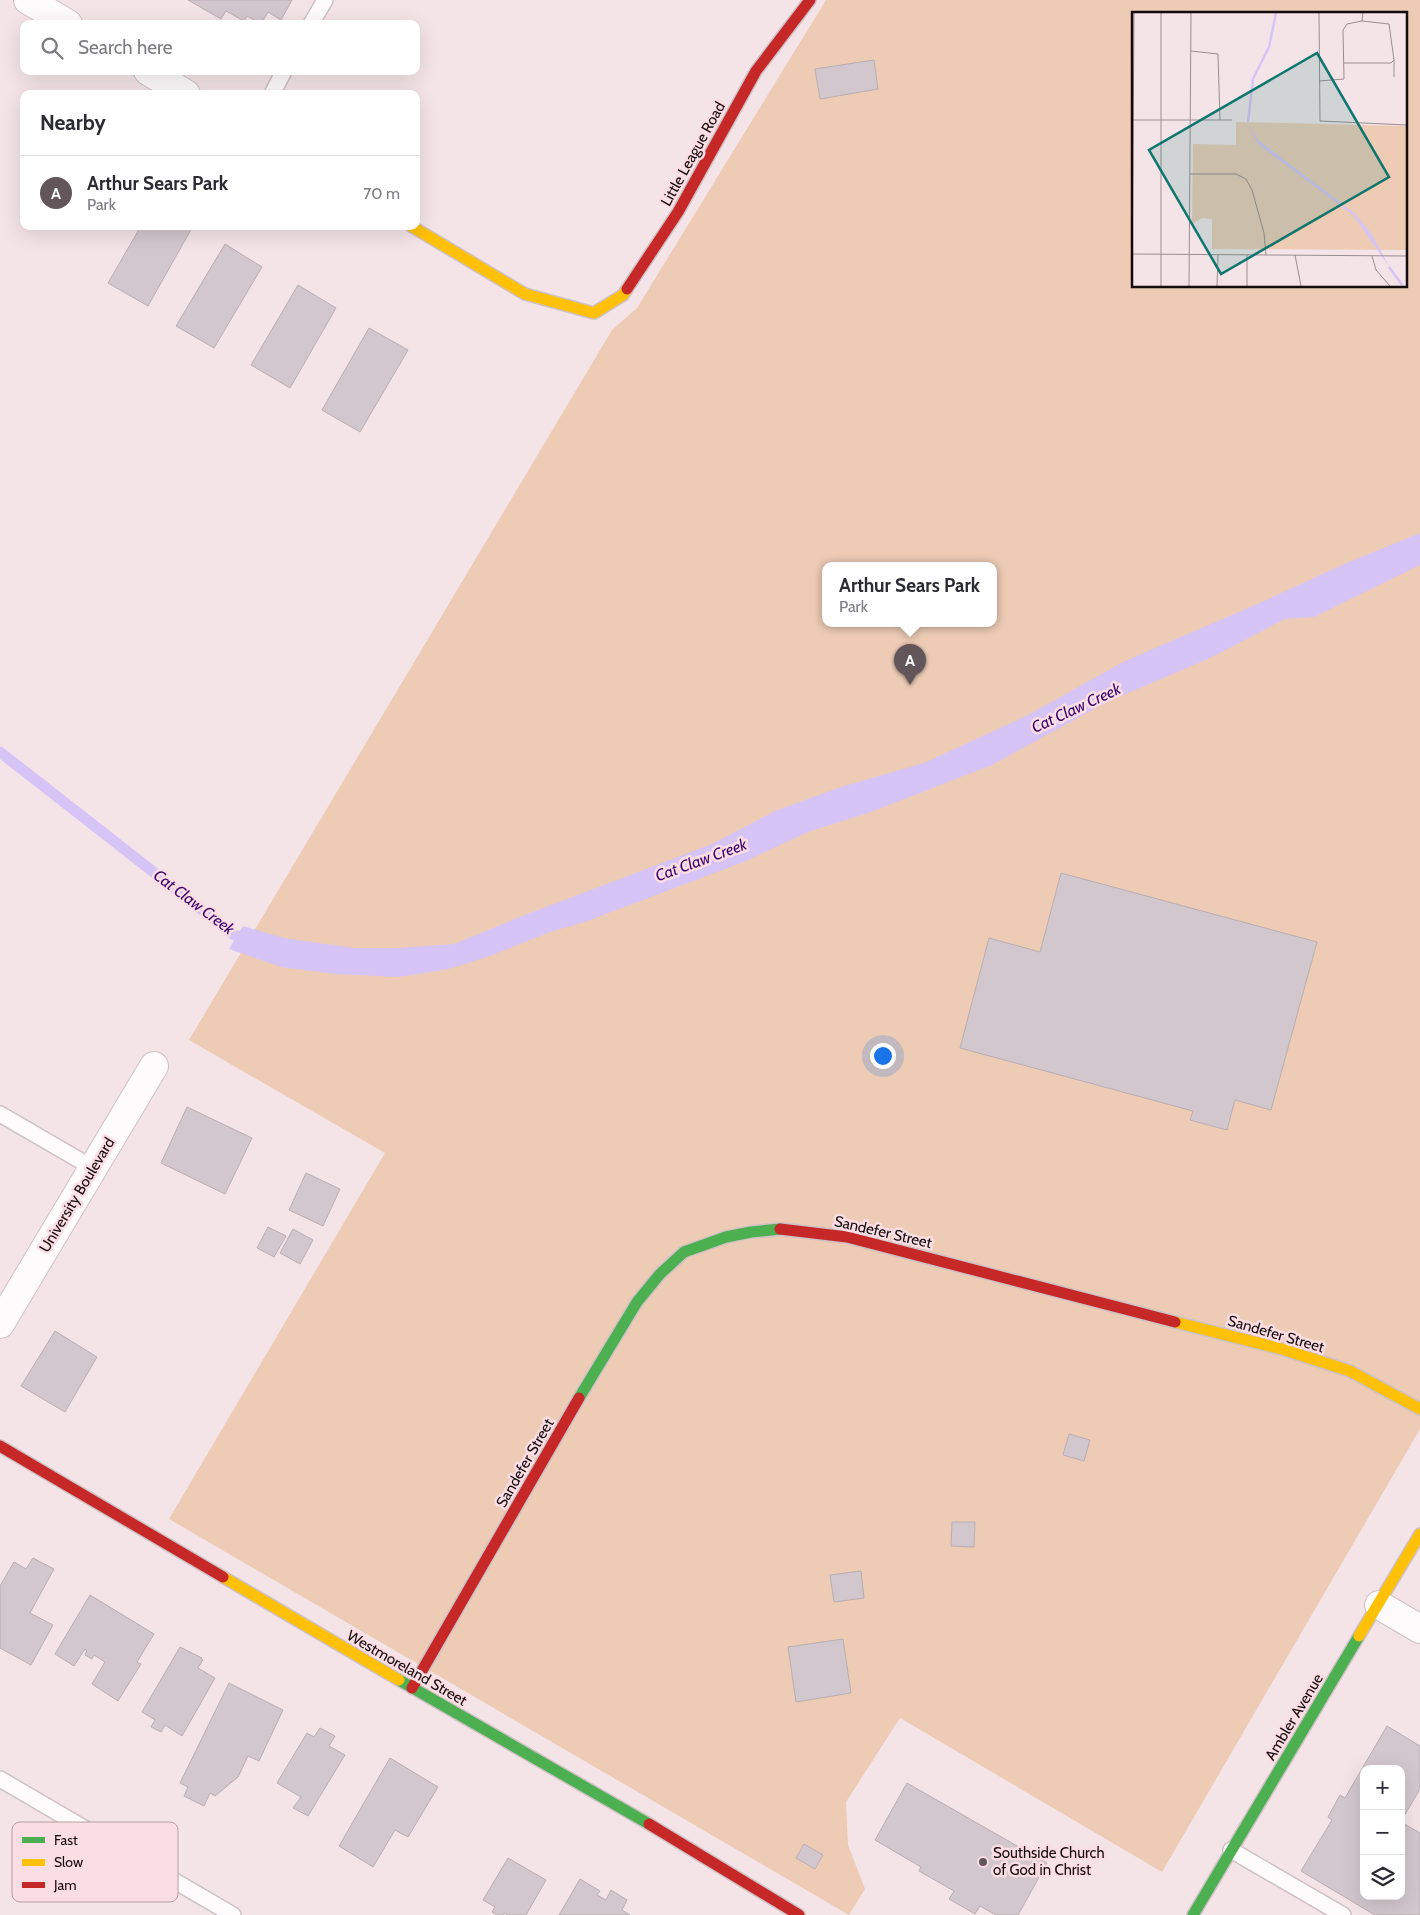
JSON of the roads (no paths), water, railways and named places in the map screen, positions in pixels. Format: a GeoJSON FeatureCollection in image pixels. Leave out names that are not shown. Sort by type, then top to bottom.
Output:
{"type":"FeatureCollection","features":[{"type":"Feature","properties":{"kind":"street"},"geometry":{"type":"LineString","coordinates":[[28,0],[61,20]]}},
{"type":"Feature","properties":{"kind":"street","name":"Little League Road"},"geometry":{"type":"LineString","coordinates":[[418,230],[525,294],[594,313],[623,295],[678,212],[756,70],[810,0]]}},
{"type":"Feature","properties":{"kind":"street"},"geometry":{"type":"LineString","coordinates":[[155,75],[179,90]]}},
{"type":"Feature","properties":{"kind":"street","name":"University Boulevard"},"geometry":{"type":"LineString","coordinates":[[0,1324],[154,1066]]}},
{"type":"Feature","properties":{"kind":"street","name":"Sandefer Street"},"geometry":{"type":"LineString","coordinates":[[412,1688],[597,1367],[638,1302],[660,1274],[684,1252],[726,1238],[751,1232],[785,1229],[847,1236],[1020,1283],[1282,1349],[1350,1371],[1420,1409]]}},
{"type":"Feature","properties":{"kind":"street","name":"Westmoreland Street"},"geometry":{"type":"LineString","coordinates":[[0,1446],[412,1688],[650,1825],[799,1915]]}},
{"type":"Feature","properties":{"kind":"street","name":"Ambler Avenue"},"geometry":{"type":"LineString","coordinates":[[1194,1915],[1420,1534]]}},
{"type":"Feature","properties":{"kind":"street"},"geometry":{"type":"LineString","coordinates":[[1379,1605],[1420,1628]]}},
{"type":"Feature","properties":{"kind":"lane"},"geometry":{"type":"LineString","coordinates":[[313,20],[325,0]]}},
{"type":"Feature","properties":{"kind":"lane"},"geometry":{"type":"LineString","coordinates":[[274,90],[282,75]]}},
{"type":"Feature","properties":{"kind":"lane"},"geometry":{"type":"LineString","coordinates":[[0,1114],[93,1168]]}},
{"type":"Feature","properties":{"kind":"lane"},"geometry":{"type":"LineString","coordinates":[[0,1779],[74,1822]]}},
{"type":"Feature","properties":{"kind":"lane"},"geometry":{"type":"LineString","coordinates":[[1232,1850],[1343,1915]]}},
{"type":"Feature","properties":{"kind":"lane"},"geometry":{"type":"LineString","coordinates":[[178,1883],[233,1915]]}},
{"type":"Feature","properties":{"kind":"water"},"geometry":{"type":"Polygon","coordinates":[[[1420,533],[1420,565],[1314,617],[1285,619],[1210,658],[1105,703],[992,765],[871,812],[808,832],[746,861],[585,922],[550,932],[490,956],[449,969],[399,977],[335,974],[281,967],[229,949],[243,926],[284,938],[354,948],[398,948],[454,944],[712,844],[775,811],[841,787],[924,763],[1026,716],[1125,661],[1262,602],[1344,564],[1420,533]]]}},
{"type":"Feature","properties":{"kind":"waterway","name":"Cat Claw Creek"},"geometry":{"type":"LineString","coordinates":[[0,752],[234,935],[250,939]]}},
{"type":"Feature","properties":{"kind":"place","name":"Arthur Sears Park"},"geometry":{"type":"Point","coordinates":[910,685]}},
{"type":"Feature","properties":{"kind":"place","name":"Southside Church of God in Christ"},"geometry":{"type":"Point","coordinates":[983,1862]}}]}
